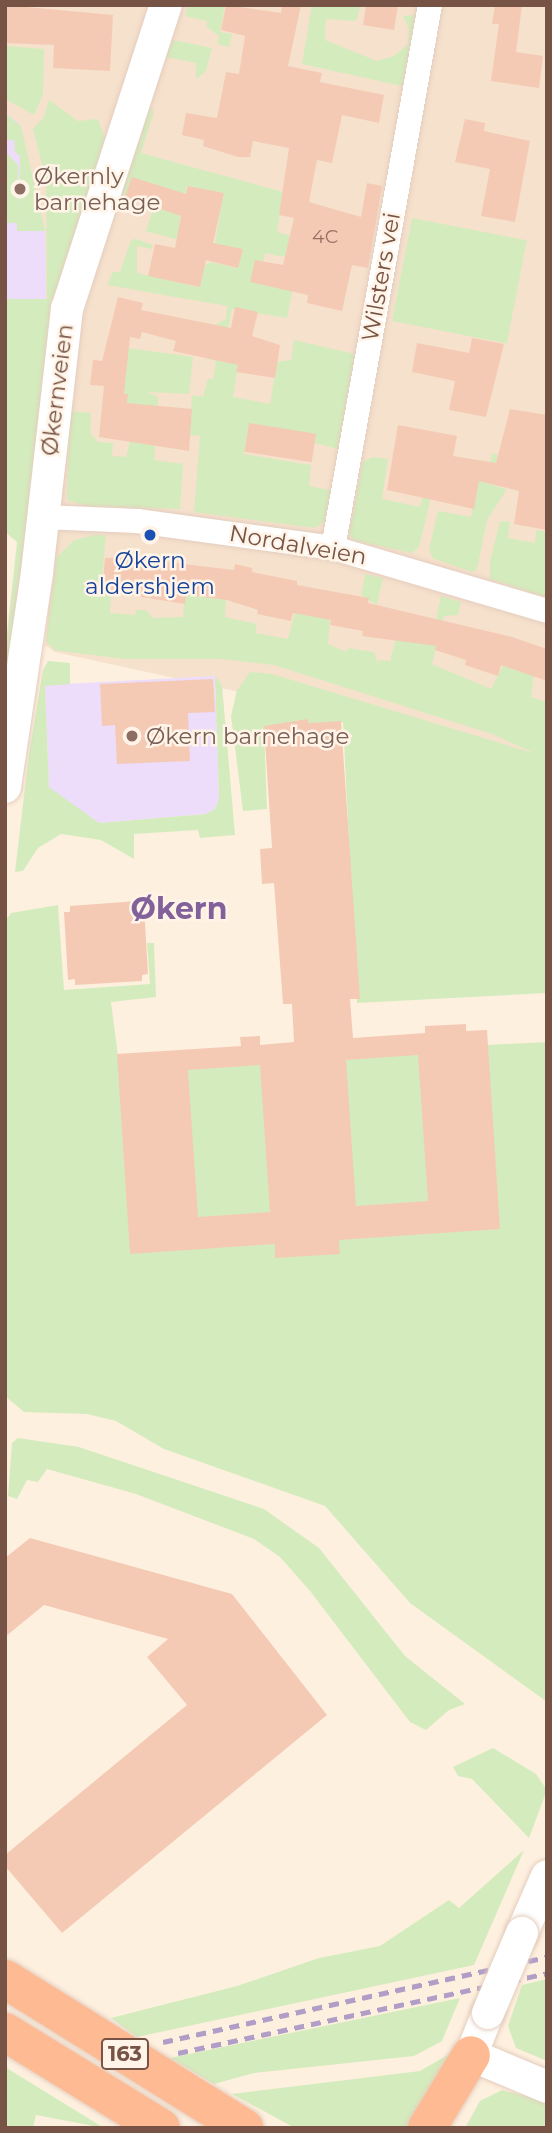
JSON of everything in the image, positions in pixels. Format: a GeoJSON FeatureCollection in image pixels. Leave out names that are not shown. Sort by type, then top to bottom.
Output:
{"type":"FeatureCollection","features":[{"type":"Feature","properties":{"kind":"highway","name":"163"},"geometry":{"type":"LineString","coordinates":[[5,1979],[244,2128]]}},
{"type":"Feature","properties":{"kind":"highway","name":"163"},"geometry":{"type":"LineString","coordinates":[[5,2004],[204,2128]]}},
{"type":"Feature","properties":{"kind":"highway","name":"163"},"geometry":{"type":"LineString","coordinates":[[5,2032],[161,2128]]}},
{"type":"Feature","properties":{"kind":"highway"},"geometry":{"type":"LineString","coordinates":[[427,2128],[471,2055]]}},
{"type":"Feature","properties":{"kind":"highway"},"geometry":{"type":"LineString","coordinates":[[452,2128],[471,2055]]}},
{"type":"Feature","properties":{"kind":"street","name":"Økernveien"},"geometry":{"type":"LineString","coordinates":[[5,787],[43,517],[67,309],[166,5]]}},
{"type":"Feature","properties":{"kind":"street","name":"Wilsters vei"},"geometry":{"type":"LineString","coordinates":[[333,548],[430,5]]}},
{"type":"Feature","properties":{"kind":"street","name":"Nordalveien"},"geometry":{"type":"LineString","coordinates":[[43,517],[137,521],[333,548],[547,611]]}},
{"type":"Feature","properties":{"kind":"street"},"geometry":{"type":"LineString","coordinates":[[547,1876],[471,2055],[547,2087]]}},
{"type":"Feature","properties":{"kind":"shaded area"},"geometry":{"type":"Polygon","coordinates":[[[5,5],[547,5],[547,759],[55,652],[45,645],[59,498],[5,491],[5,5]]]}},
{"type":"Feature","properties":{"kind":"shaded area","name":"Økernly barnehage"},"geometry":{"type":"Polygon","coordinates":[[[5,113],[19,123],[45,231],[46,300],[5,299],[5,113]]]}},
{"type":"Feature","properties":{"kind":"shaded area","name":"Økern barnehage"},"geometry":{"type":"Polygon","coordinates":[[[215,676],[219,799],[215,809],[206,814],[99,823],[49,788],[45,685],[215,676]]]}},
{"type":"Feature","properties":{"kind":"green space"},"geometry":{"type":"Polygon","coordinates":[[[188,5],[225,5],[220,32],[232,34],[229,47],[217,44],[219,36],[207,27],[207,21],[185,16],[188,5]]]}},
{"type":"Feature","properties":{"kind":"green space"},"geometry":{"type":"Polygon","coordinates":[[[312,5],[361,5],[356,21],[326,19],[325,40],[377,61],[394,56],[408,44],[409,29],[403,16],[419,15],[411,88],[302,64],[312,5]]]}},
{"type":"Feature","properties":{"kind":"green space"},"geometry":{"type":"Polygon","coordinates":[[[173,40],[212,48],[206,71],[196,79],[196,63],[166,57],[173,40]]]}},
{"type":"Feature","properties":{"kind":"green space"},"geometry":{"type":"Polygon","coordinates":[[[5,46],[44,49],[43,95],[34,115],[5,99],[5,46]]]}},
{"type":"Feature","properties":{"kind":"green space"},"geometry":{"type":"Polygon","coordinates":[[[49,100],[78,121],[98,119],[105,139],[58,295],[50,300],[58,315],[5,720],[5,652],[17,542],[5,532],[5,299],[47,299],[46,180],[33,129],[44,117],[49,100]]]}},
{"type":"Feature","properties":{"kind":"green space"},"geometry":{"type":"Polygon","coordinates":[[[149,105],[154,112],[141,153],[283,192],[277,232],[307,240],[300,260],[265,253],[262,268],[294,282],[287,318],[232,309],[227,334],[240,350],[233,397],[270,404],[277,362],[291,360],[294,340],[364,356],[341,450],[249,425],[244,454],[311,465],[309,486],[335,491],[325,521],[315,528],[194,512],[200,436],[189,435],[192,395],[203,397],[208,379],[213,379],[216,361],[207,359],[215,325],[226,319],[227,306],[107,285],[113,272],[120,272],[131,240],[153,245],[152,249],[137,246],[137,273],[198,287],[203,267],[211,262],[237,268],[241,250],[215,244],[223,194],[187,187],[179,222],[195,226],[201,246],[146,231],[160,187],[133,178],[127,198],[119,194],[149,105]]]}},
{"type":"Feature","properties":{"kind":"green space"},"geometry":{"type":"Polygon","coordinates":[[[5,113],[21,126],[45,231],[17,231],[17,223],[5,223],[5,113]],[[7,140],[7,153],[18,165],[18,212],[20,156],[15,152],[14,140],[7,140]]]}},
{"type":"Feature","properties":{"kind":"green space"},"geometry":{"type":"Polygon","coordinates":[[[412,218],[527,240],[507,343],[392,321],[412,218]]]}},
{"type":"Feature","properties":{"kind":"green space"},"geometry":{"type":"Polygon","coordinates":[[[128,348],[193,357],[189,394],[148,392],[158,397],[154,460],[183,464],[180,509],[87,506],[67,500],[70,411],[91,413],[90,433],[98,442],[113,443],[112,456],[126,457],[130,441],[123,389],[128,348]]]}},
{"type":"Feature","properties":{"kind":"green space"},"geometry":{"type":"Polygon","coordinates":[[[492,453],[498,455],[491,485],[507,489],[487,520],[477,569],[472,572],[432,558],[429,549],[438,511],[471,517],[482,463],[490,463],[492,453]]]}},
{"type":"Feature","properties":{"kind":"green space"},"geometry":{"type":"Polygon","coordinates":[[[372,457],[388,459],[382,499],[420,507],[428,470],[430,501],[419,547],[412,553],[353,540],[349,534],[363,462],[372,457]]]}},
{"type":"Feature","properties":{"kind":"green space"},"geometry":{"type":"Polygon","coordinates":[[[500,521],[510,522],[508,538],[535,543],[536,530],[547,532],[547,597],[490,579],[490,561],[500,521]]]}},
{"type":"Feature","properties":{"kind":"green space"},"geometry":{"type":"Polygon","coordinates":[[[106,535],[101,590],[111,592],[110,613],[135,615],[136,610],[146,610],[153,618],[183,617],[185,594],[226,598],[225,617],[257,624],[255,633],[288,639],[296,608],[330,620],[328,644],[347,652],[348,648],[374,652],[378,664],[379,660],[390,661],[396,638],[431,645],[441,596],[461,602],[458,615],[444,616],[432,664],[491,689],[503,666],[534,675],[531,697],[547,702],[547,993],[357,1003],[343,722],[264,726],[267,809],[243,811],[231,716],[237,690],[250,672],[272,674],[536,754],[492,734],[274,665],[222,659],[124,659],[54,650],[46,641],[57,557],[74,540],[106,535]]]}},
{"type":"Feature","properties":{"kind":"green space"},"geometry":{"type":"Polygon","coordinates":[[[365,574],[383,578],[377,605],[361,595],[365,574]]]}},
{"type":"Feature","properties":{"kind":"green space"},"geometry":{"type":"Polygon","coordinates":[[[48,661],[70,663],[70,684],[45,686],[49,787],[99,823],[206,814],[215,809],[219,799],[215,676],[222,685],[235,835],[200,838],[198,830],[134,834],[134,859],[101,840],[61,834],[38,848],[23,871],[15,872],[29,754],[43,670],[48,661]]]}},
{"type":"Feature","properties":{"kind":"green space"},"geometry":{"type":"Polygon","coordinates":[[[58,905],[64,990],[150,984],[147,943],[154,943],[156,997],[111,1002],[119,1063],[547,1042],[547,1702],[410,1603],[325,1506],[164,1449],[116,1421],[87,1414],[24,1412],[5,1396],[5,921],[11,913],[58,905]]]}},
{"type":"Feature","properties":{"kind":"green space"},"geometry":{"type":"Polygon","coordinates":[[[18,1438],[79,1447],[264,1509],[319,1548],[405,1656],[465,1704],[449,1710],[426,1730],[410,1722],[310,1591],[280,1557],[254,1539],[136,1494],[47,1469],[38,1482],[27,1480],[17,1499],[8,1496],[12,1443],[18,1438]]]}},
{"type":"Feature","properties":{"kind":"green space"},"geometry":{"type":"Polygon","coordinates":[[[493,1748],[536,1774],[547,1790],[529,1838],[472,1779],[458,1776],[453,1767],[493,1748]]]}},
{"type":"Feature","properties":{"kind":"green space"},"geometry":{"type":"Polygon","coordinates":[[[524,1850],[474,1965],[137,2037],[111,2018],[237,1986],[319,1958],[380,1946],[449,1900],[459,1908],[524,1850]]]}},
{"type":"Feature","properties":{"kind":"green space"},"geometry":{"type":"Polygon","coordinates":[[[547,1979],[547,2061],[516,2048],[508,2026],[522,1985],[547,1979]]]}},
{"type":"Feature","properties":{"kind":"green space"},"geometry":{"type":"Polygon","coordinates":[[[460,1998],[442,2041],[414,2056],[254,2073],[214,2084],[170,2058],[460,1998]]]}},
{"type":"Feature","properties":{"kind":"green space"},"geometry":{"type":"Polygon","coordinates":[[[451,2053],[407,2128],[295,2128],[232,2094],[420,2071],[451,2053]]]}},
{"type":"Feature","properties":{"kind":"green space"},"geometry":{"type":"Polygon","coordinates":[[[5,2067],[104,2128],[36,2115],[33,2128],[5,2128],[5,2067]]]}},
{"type":"Feature","properties":{"kind":"green space"},"geometry":{"type":"Polygon","coordinates":[[[502,2090],[547,2102],[547,2128],[465,2128],[480,2101],[502,2090]]]}},
{"type":"Feature","properties":{"kind":"building"},"geometry":{"type":"Polygon","coordinates":[[[5,5],[113,15],[110,71],[53,68],[54,45],[5,43],[5,5]]]}},
{"type":"Feature","properties":{"kind":"building"},"geometry":{"type":"Polygon","coordinates":[[[226,5],[281,13],[282,5],[301,5],[288,66],[322,73],[320,82],[384,95],[379,123],[342,115],[332,163],[317,160],[309,202],[361,217],[367,183],[382,186],[368,268],[352,265],[342,311],[307,303],[308,295],[250,282],[255,260],[283,265],[294,218],[279,215],[289,148],[253,141],[250,157],[238,157],[203,146],[204,140],[182,135],[186,113],[217,118],[226,72],[239,74],[245,36],[221,30],[226,5]]]}},
{"type":"Feature","properties":{"kind":"building"},"geometry":{"type":"Polygon","coordinates":[[[366,5],[398,5],[394,30],[363,25],[366,5]]]}},
{"type":"Feature","properties":{"kind":"building"},"geometry":{"type":"Polygon","coordinates":[[[495,5],[522,5],[516,52],[543,56],[539,88],[491,81],[499,24],[492,24],[495,5]]]}},
{"type":"Feature","properties":{"kind":"building"},"geometry":{"type":"Polygon","coordinates":[[[465,119],[485,123],[484,131],[530,141],[515,222],[481,216],[490,169],[455,162],[465,119]]]}},
{"type":"Feature","properties":{"kind":"building"},"geometry":{"type":"Polygon","coordinates":[[[132,177],[186,194],[188,186],[224,193],[213,243],[243,249],[238,268],[206,260],[200,287],[148,276],[155,244],[175,248],[181,216],[125,197],[132,177]]]}},
{"type":"Feature","properties":{"kind":"building"},"geometry":{"type":"Polygon","coordinates":[[[118,297],[143,303],[141,310],[231,328],[235,307],[258,312],[252,336],[280,345],[275,378],[236,372],[238,365],[173,351],[176,341],[142,332],[140,339],[130,337],[124,394],[128,394],[127,403],[192,409],[189,451],[99,437],[104,386],[90,385],[93,360],[102,361],[118,297]]]}},
{"type":"Feature","properties":{"kind":"building"},"geometry":{"type":"Polygon","coordinates":[[[472,338],[504,344],[486,417],[449,410],[455,381],[412,372],[417,343],[469,353],[472,338]]]}},
{"type":"Feature","properties":{"kind":"building"},"geometry":{"type":"Polygon","coordinates":[[[510,409],[547,415],[547,530],[514,524],[519,491],[479,481],[474,509],[387,490],[398,425],[457,436],[453,456],[496,463],[510,409]]]}},
{"type":"Feature","properties":{"kind":"building"},"geometry":{"type":"Polygon","coordinates":[[[249,423],[316,434],[312,462],[244,452],[249,423]]]}},
{"type":"Feature","properties":{"kind":"building"},"geometry":{"type":"Polygon","coordinates":[[[124,557],[234,570],[235,564],[252,568],[252,572],[297,581],[297,585],[369,598],[368,603],[512,637],[547,649],[547,681],[501,665],[498,676],[465,665],[466,660],[435,650],[436,646],[362,636],[363,631],[330,625],[331,620],[293,613],[291,621],[257,614],[258,610],[227,600],[186,595],[185,604],[111,592],[112,581],[103,581],[105,558],[124,557]]]}},
{"type":"Feature","properties":{"kind":"building"},"geometry":{"type":"Polygon","coordinates":[[[213,679],[215,712],[188,713],[190,761],[117,764],[115,725],[102,726],[100,684],[213,679]]]}},
{"type":"Feature","properties":{"kind":"building"},"geometry":{"type":"Polygon","coordinates":[[[308,719],[308,723],[341,721],[360,999],[350,999],[353,1038],[425,1033],[425,1026],[466,1024],[466,1031],[487,1030],[500,1229],[339,1240],[340,1254],[275,1258],[275,1244],[130,1254],[117,1054],[241,1046],[240,1037],[260,1036],[260,1045],[294,1042],[292,1004],[283,1004],[274,883],[262,884],[260,849],[272,848],[264,726],[308,719]],[[418,1055],[346,1060],[356,1206],[428,1201],[418,1055]],[[260,1065],[188,1070],[198,1217],[270,1212],[260,1065]]]}},
{"type":"Feature","properties":{"kind":"building"},"geometry":{"type":"Polygon","coordinates":[[[137,901],[137,907],[144,907],[148,974],[142,975],[142,981],[75,985],[75,979],[68,980],[64,912],[70,912],[70,906],[137,901]]]}},
{"type":"Feature","properties":{"kind":"building"},"geometry":{"type":"Polygon","coordinates":[[[30,1538],[232,1594],[327,1715],[62,1933],[5,1866],[5,1855],[187,1705],[147,1657],[168,1639],[44,1605],[5,1637],[5,1558],[30,1538]]]}},
{"type":"Feature","properties":{"kind":"railway"},"geometry":{"type":"LineString","coordinates":[[163,2042],[547,1957]]}},
{"type":"Feature","properties":{"kind":"railway"},"geometry":{"type":"LineString","coordinates":[[178,2053],[547,1973]]}},
{"type":"Feature","properties":{"kind":"place","name":"Økernly barnehage"},"geometry":{"type":"Point","coordinates":[20,189]}},
{"type":"Feature","properties":{"kind":"place","name":"Økern aldershjem"},"geometry":{"type":"Point","coordinates":[150,535]}},
{"type":"Feature","properties":{"kind":"place","name":"Økern barnehage"},"geometry":{"type":"Point","coordinates":[132,736]}},
{"type":"Feature","properties":{"kind":"district","name":"Økern"},"geometry":{"type":"Point","coordinates":[179,909]}}]}
